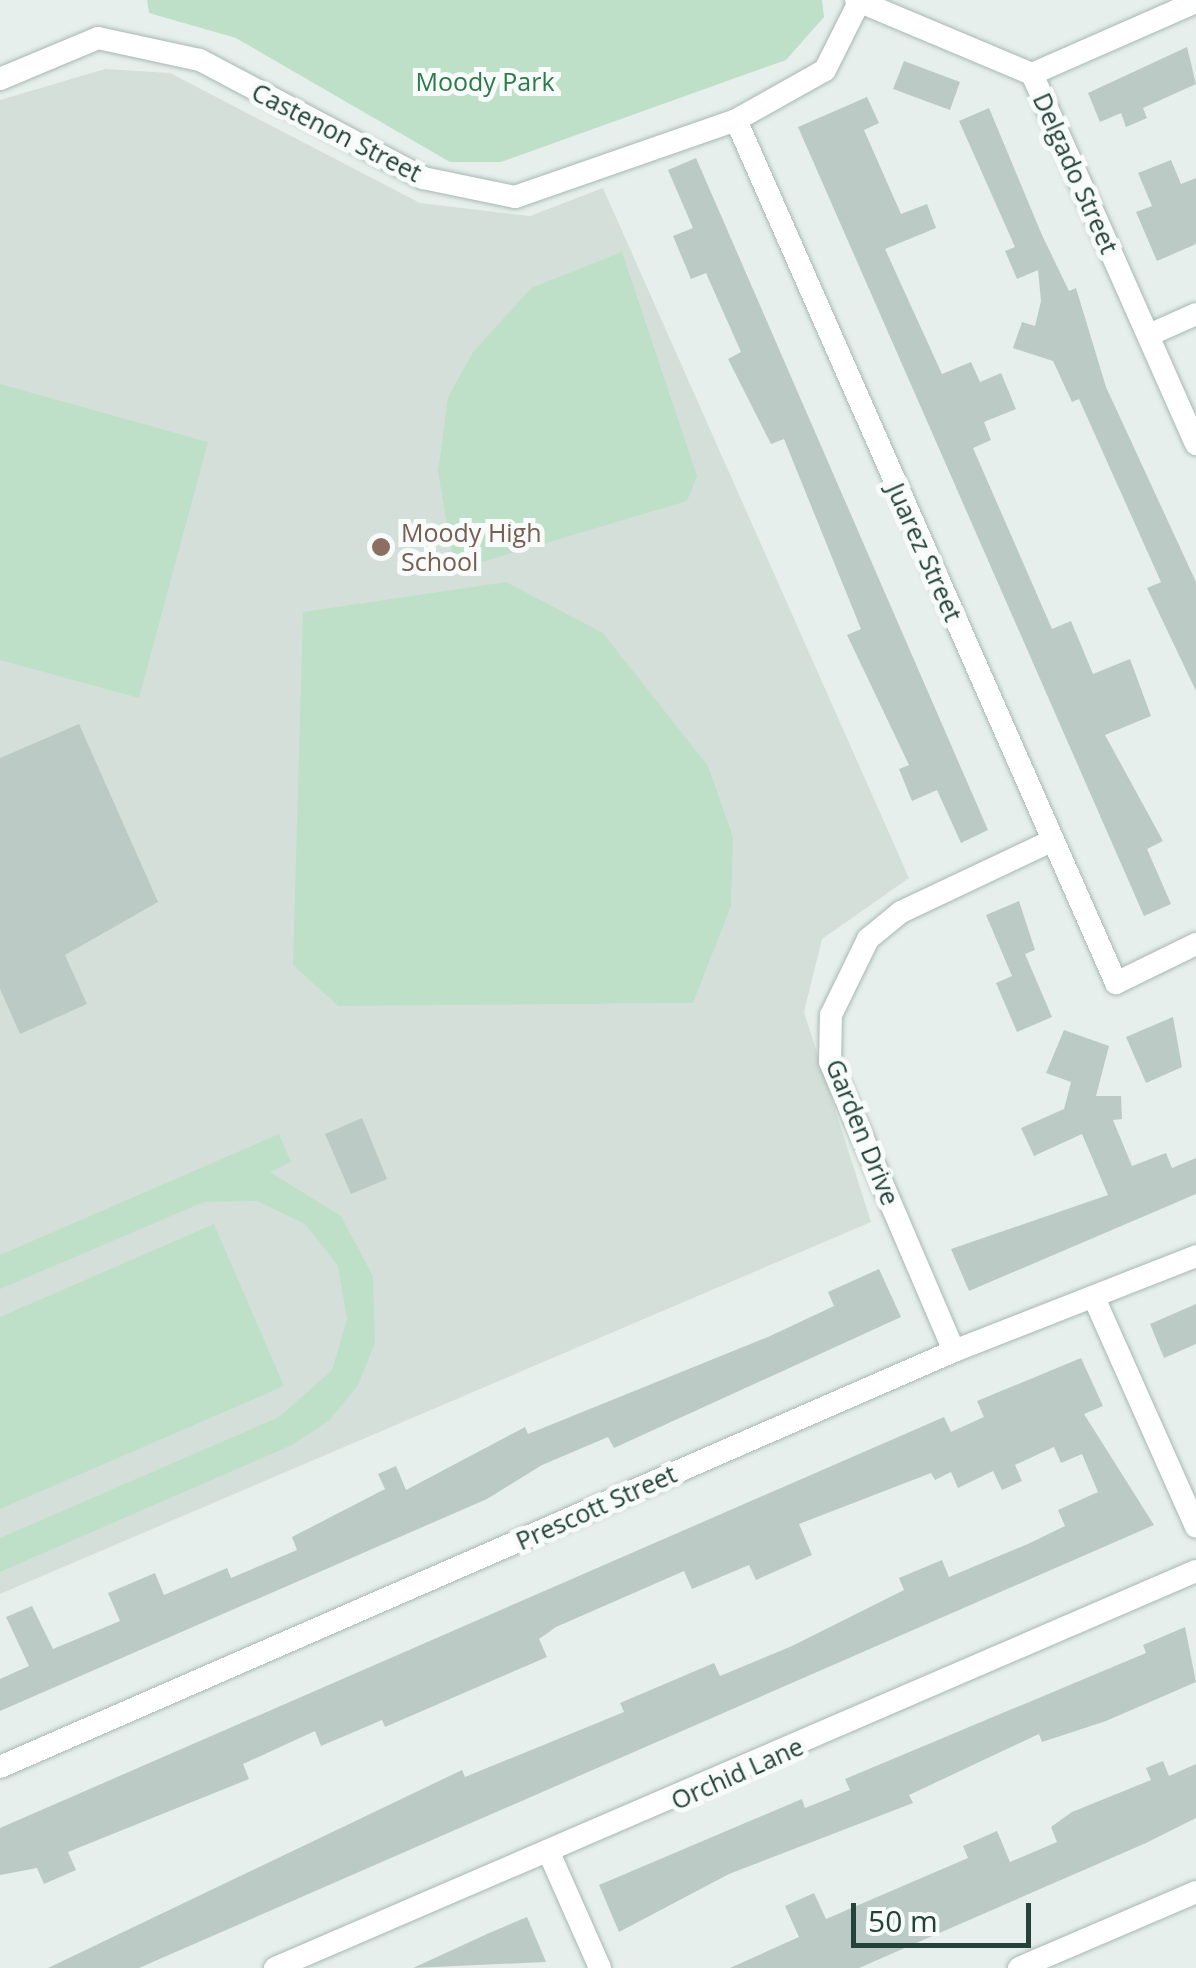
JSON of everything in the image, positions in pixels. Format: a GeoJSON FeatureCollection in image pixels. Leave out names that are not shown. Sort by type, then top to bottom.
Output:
{"type":"FeatureCollection","features":[{"type":"Feature","properties":{"kind":"street","name":"Delgado Street"},"geometry":{"type":"LineString","coordinates":[[736,120],[826,70],[857,2],[1032,74],[1196,444]]}},
{"type":"Feature","properties":{"kind":"street"},"geometry":{"type":"LineString","coordinates":[[1032,74],[1196,2]]}},
{"type":"Feature","properties":{"kind":"street","name":"Castenon Street"},"geometry":{"type":"LineString","coordinates":[[0,79],[98,38],[200,60],[424,178],[515,197],[736,120]]}},
{"type":"Feature","properties":{"kind":"street","name":"Juarez Street"},"geometry":{"type":"LineString","coordinates":[[736,120],[1116,983],[1196,944]]}},
{"type":"Feature","properties":{"kind":"street"},"geometry":{"type":"LineString","coordinates":[[1150,335],[1196,314]]}},
{"type":"Feature","properties":{"kind":"street","name":"Garden Drive"},"geometry":{"type":"LineString","coordinates":[[954,1351],[830,1062],[831,1015],[844,976],[879,930],[1051,841]]}},
{"type":"Feature","properties":{"kind":"street","name":"Prescott Street"},"geometry":{"type":"LineString","coordinates":[[0,1767],[954,1351],[1094,1300],[1196,1256]]}},
{"type":"Feature","properties":{"kind":"street"},"geometry":{"type":"LineString","coordinates":[[1094,1300],[1196,1526]]}},
{"type":"Feature","properties":{"kind":"street","name":"Orchid Lane"},"geometry":{"type":"LineString","coordinates":[[275,1968],[550,1855],[1196,1571]]}},
{"type":"Feature","properties":{"kind":"street"},"geometry":{"type":"LineString","coordinates":[[550,1855],[600,1968]]}},
{"type":"Feature","properties":{"kind":"street"},"geometry":{"type":"LineString","coordinates":[[1019,1968],[1196,1892]]}},
{"type":"Feature","properties":{"kind":"shaded area","name":"Moody High School"},"geometry":{"type":"Polygon","coordinates":[[[105,69],[170,73],[420,203],[530,216],[603,188],[909,878],[822,939],[804,1012],[871,1222],[0,1594],[0,100],[105,69]]]}},
{"type":"Feature","properties":{"kind":"green space","name":"Moody Park"},"geometry":{"type":"Polygon","coordinates":[[[147,0],[822,0],[824,17],[786,60],[501,162],[450,162],[236,38],[149,13],[147,0]]]}},
{"type":"Feature","properties":{"kind":"green space"},"geometry":{"type":"Polygon","coordinates":[[[622,252],[697,476],[687,501],[455,570],[438,472],[448,397],[473,352],[531,288],[622,252]]]}},
{"type":"Feature","properties":{"kind":"green space"},"geometry":{"type":"Polygon","coordinates":[[[0,384],[208,442],[139,698],[0,660],[0,384]]]}},
{"type":"Feature","properties":{"kind":"green space"},"geometry":{"type":"Polygon","coordinates":[[[506,582],[603,633],[708,766],[733,837],[731,906],[693,1003],[338,1006],[293,965],[303,612],[506,582]]]}},
{"type":"Feature","properties":{"kind":"green space"},"geometry":{"type":"Polygon","coordinates":[[[279,1134],[291,1162],[270,1172],[341,1216],[373,1276],[375,1343],[358,1385],[330,1420],[292,1445],[0,1572],[0,1538],[279,1417],[332,1370],[347,1319],[338,1266],[305,1224],[257,1201],[204,1202],[0,1289],[0,1255],[279,1134]]]}},
{"type":"Feature","properties":{"kind":"green space"},"geometry":{"type":"Polygon","coordinates":[[[214,1224],[284,1386],[0,1509],[0,1317],[214,1224]]]}},
{"type":"Feature","properties":{"kind":"building"},"geometry":{"type":"Polygon","coordinates":[[[1187,47],[1196,84],[1143,108],[1147,118],[1126,127],[1121,113],[1100,122],[1088,93],[1187,47]]]}},
{"type":"Feature","properties":{"kind":"building"},"geometry":{"type":"Polygon","coordinates":[[[904,61],[960,82],[950,110],[893,89],[904,61]]]}},
{"type":"Feature","properties":{"kind":"building"},"geometry":{"type":"Polygon","coordinates":[[[867,97],[879,123],[864,130],[901,214],[927,204],[936,228],[885,249],[942,374],[971,362],[980,382],[1001,373],[1016,409],[984,422],[991,440],[973,448],[1052,629],[1071,621],[1093,674],[1130,659],[1151,716],[1105,735],[1163,841],[1147,849],[1171,904],[1144,916],[798,127],[867,97]]]}},
{"type":"Feature","properties":{"kind":"building"},"geometry":{"type":"Polygon","coordinates":[[[989,108],[1069,291],[1076,288],[1106,387],[1196,582],[1196,691],[1147,588],[1161,582],[1079,399],[1072,402],[1053,361],[1013,348],[1022,322],[1035,326],[1041,301],[1038,270],[1017,279],[1005,251],[1015,247],[959,121],[989,108]]]}},
{"type":"Feature","properties":{"kind":"building"},"geometry":{"type":"Polygon","coordinates":[[[696,158],[988,830],[961,843],[937,790],[912,801],[899,769],[909,765],[847,635],[861,629],[784,439],[771,444],[728,359],[741,352],[706,273],[691,279],[673,236],[693,228],[668,170],[696,158]]]}},
{"type":"Feature","properties":{"kind":"building"},"geometry":{"type":"Polygon","coordinates":[[[1171,160],[1181,184],[1196,178],[1196,244],[1157,261],[1136,212],[1152,206],[1138,173],[1171,160]]]}},
{"type":"Feature","properties":{"kind":"building"},"geometry":{"type":"Polygon","coordinates":[[[79,724],[158,902],[65,955],[87,1004],[20,1034],[0,989],[0,758],[79,724]]]}},
{"type":"Feature","properties":{"kind":"building"},"geometry":{"type":"Polygon","coordinates":[[[1019,901],[1035,950],[1025,954],[1052,1017],[1017,1032],[996,983],[1012,976],[986,915],[1019,901]]]}},
{"type":"Feature","properties":{"kind":"building"},"geometry":{"type":"Polygon","coordinates":[[[1173,1017],[1182,1067],[1146,1083],[1126,1037],[1173,1017]]]}},
{"type":"Feature","properties":{"kind":"building"},"geometry":{"type":"Polygon","coordinates":[[[1064,1030],[1109,1046],[1096,1096],[1121,1096],[1122,1119],[1113,1120],[1132,1166],[1166,1153],[1172,1168],[1196,1158],[1196,1194],[969,1291],[951,1249],[1108,1195],[1082,1134],[1034,1156],[1021,1128],[1064,1109],[1071,1082],[1046,1073],[1064,1030]]]}},
{"type":"Feature","properties":{"kind":"building"},"geometry":{"type":"Polygon","coordinates":[[[362,1118],[387,1179],[351,1194],[325,1134],[362,1118]]]}},
{"type":"Feature","properties":{"kind":"building"},"geometry":{"type":"Polygon","coordinates":[[[879,1269],[901,1317],[614,1448],[608,1437],[542,1465],[487,1499],[0,1711],[0,1679],[29,1666],[6,1617],[32,1606],[53,1649],[120,1621],[108,1593],[155,1573],[164,1595],[227,1568],[231,1578],[297,1550],[292,1537],[385,1489],[378,1474],[396,1466],[406,1490],[525,1427],[528,1434],[768,1337],[834,1306],[828,1292],[879,1269]]]}},
{"type":"Feature","properties":{"kind":"building"},"geometry":{"type":"Polygon","coordinates":[[[1196,1304],[1196,1344],[1164,1358],[1150,1324],[1196,1304]]]}},
{"type":"Feature","properties":{"kind":"building"},"geometry":{"type":"Polygon","coordinates":[[[1081,1358],[1103,1406],[1084,1414],[1154,1525],[139,1968],[48,1968],[462,1770],[465,1777],[624,1712],[620,1703],[714,1663],[720,1676],[792,1646],[904,1590],[899,1578],[942,1560],[949,1577],[1030,1543],[1065,1526],[1058,1510],[1098,1492],[1082,1454],[1061,1463],[1054,1447],[1015,1465],[1022,1481],[1002,1490],[993,1471],[958,1488],[951,1472],[935,1480],[931,1473],[799,1524],[812,1555],[756,1580],[749,1565],[692,1589],[684,1571],[556,1627],[539,1639],[547,1657],[385,1727],[382,1720],[321,1746],[315,1731],[243,1764],[249,1779],[68,1852],[76,1870],[44,1884],[37,1868],[0,1875],[0,1828],[944,1417],[951,1432],[984,1417],[977,1401],[1081,1358]]]}},
{"type":"Feature","properties":{"kind":"building"},"geometry":{"type":"Polygon","coordinates":[[[1185,1627],[1196,1682],[1106,1721],[1042,1742],[1039,1734],[909,1795],[913,1803],[729,1874],[619,1932],[599,1885],[802,1799],[805,1808],[850,1790],[845,1779],[1146,1653],[1143,1645],[1185,1627]]]}},
{"type":"Feature","properties":{"kind":"building"},"geometry":{"type":"Polygon","coordinates":[[[1163,1761],[1169,1776],[1196,1764],[1196,1818],[1146,1843],[859,1968],[730,1968],[799,1937],[785,1906],[814,1893],[826,1919],[968,1858],[963,1846],[997,1831],[1010,1862],[1057,1842],[1051,1827],[1072,1812],[1151,1780],[1146,1768],[1163,1761]]]}},
{"type":"Feature","properties":{"kind":"building"},"geometry":{"type":"Polygon","coordinates":[[[527,1917],[546,1962],[413,1968],[487,1934],[527,1917]]]}},
{"type":"Feature","properties":{"kind":"place","name":"Moody High School"},"geometry":{"type":"Point","coordinates":[381,547]}}]}
